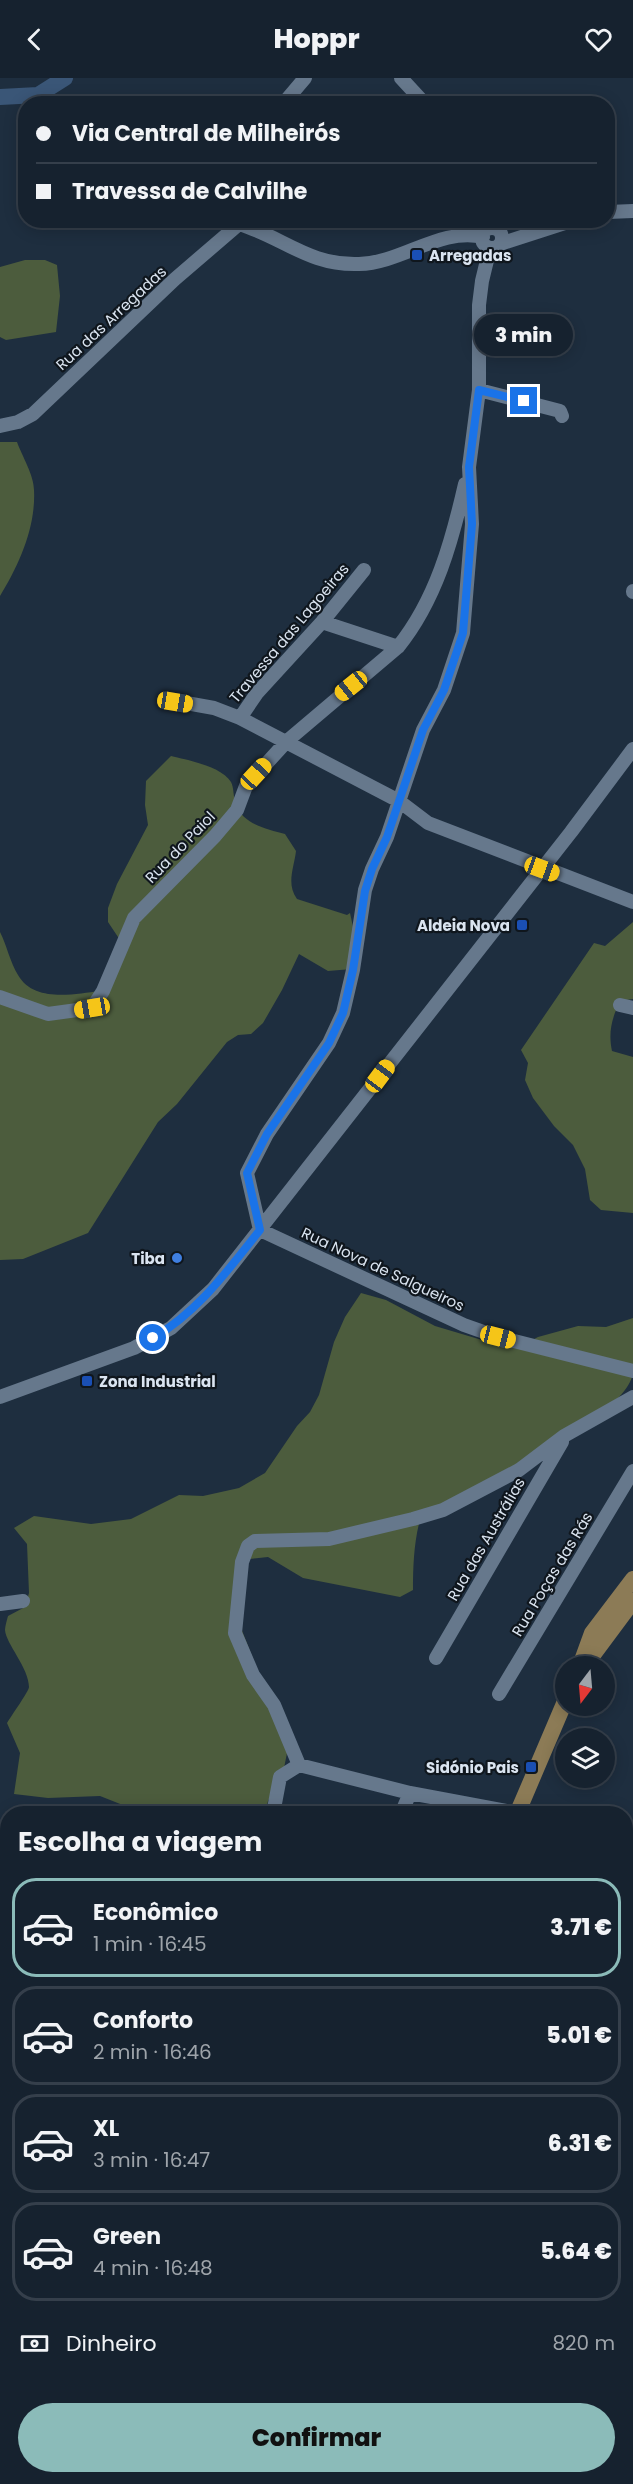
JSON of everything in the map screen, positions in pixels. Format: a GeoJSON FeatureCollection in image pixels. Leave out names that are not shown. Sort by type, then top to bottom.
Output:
{"type":"FeatureCollection","features":[{"type":"Feature","properties":{"kind":"main road"},"geometry":{"type":"LineString","coordinates":[[584,1656],[592,1633],[633,1579]]}},
{"type":"Feature","properties":{"kind":"main road"},"geometry":{"type":"LineString","coordinates":[[592,1656],[633,1601]]}},
{"type":"Feature","properties":{"kind":"main road"},"geometry":{"type":"LineString","coordinates":[[520,1806],[559,1716]]}},
{"type":"Feature","properties":{"kind":"street"},"geometry":{"type":"LineString","coordinates":[[290,96],[305,78]]}},
{"type":"Feature","properties":{"kind":"street"},"geometry":{"type":"LineString","coordinates":[[401,78],[418,96]]}},
{"type":"Feature","properties":{"kind":"street"},"geometry":{"type":"LineString","coordinates":[[615,212],[633,211]]}},
{"type":"Feature","properties":{"kind":"street","name":"Rua das Arregadas"},"geometry":{"type":"LineString","coordinates":[[0,426],[18,422],[33,414],[175,279],[233,228]]}},
{"type":"Feature","properties":{"kind":"street"},"geometry":{"type":"LineString","coordinates":[[255,228],[289,248],[314,258],[334,263],[361,265],[458,235],[491,238],[523,235],[552,228]]}},
{"type":"Feature","properties":{"kind":"street"},"geometry":{"type":"LineString","coordinates":[[482,228],[491,238]]}},
{"type":"Feature","properties":{"kind":"street"},"geometry":{"type":"LineString","coordinates":[[260,1230],[247,1173],[267,1134],[329,1043],[343,1013],[353,970],[365,891],[372,869],[387,837],[423,730],[444,690],[463,633],[472,524],[469,467],[479,390],[479,305],[491,238]]}},
{"type":"Feature","properties":{"kind":"street"},"geometry":{"type":"LineString","coordinates":[[479,390],[560,411],[562,416]]}},
{"type":"Feature","properties":{"kind":"street","name":"Rua do Paiol"},"geometry":{"type":"LineString","coordinates":[[0,997],[48,1014],[92,1008],[102,992],[134,918],[216,836],[237,810],[246,786],[287,741],[398,647],[410,633],[433,591],[454,536],[469,467]]}},
{"type":"Feature","properties":{"kind":"street","name":"Travessa das Lagoeiras"},"geometry":{"type":"LineString","coordinates":[[240,718],[257,693],[364,570]]}},
{"type":"Feature","properties":{"kind":"street"},"geometry":{"type":"LineString","coordinates":[[321,622],[398,647]]}},
{"type":"Feature","properties":{"kind":"street"},"geometry":{"type":"LineString","coordinates":[[175,702],[214,708],[240,718],[399,801],[428,823],[542,869],[633,902]]}},
{"type":"Feature","properties":{"kind":"street"},"geometry":{"type":"LineString","coordinates":[[0,1397],[135,1348],[171,1328],[213,1289],[542,869],[633,749]]}},
{"type":"Feature","properties":{"kind":"street","name":"Rua Nova de Salgueiros"},"geometry":{"type":"LineString","coordinates":[[260,1230],[464,1325],[498,1337],[633,1371]]}},
{"type":"Feature","properties":{"kind":"street"},"geometry":{"type":"LineString","coordinates":[[299,1765],[274,1705],[253,1675],[235,1633],[242,1562],[248,1546],[255,1542],[329,1539],[442,1510],[519,1470],[564,1437],[633,1396]]}},
{"type":"Feature","properties":{"kind":"street","name":"Rua das Austrálias"},"geometry":{"type":"LineString","coordinates":[[436,1658],[564,1437]]}},
{"type":"Feature","properties":{"kind":"street","name":"Rua Poças das Rás"},"geometry":{"type":"LineString","coordinates":[[499,1694],[633,1471]]}},
{"type":"Feature","properties":{"kind":"street"},"geometry":{"type":"LineString","coordinates":[[0,1604],[23,1601]]}},
{"type":"Feature","properties":{"kind":"street"},"geometry":{"type":"LineString","coordinates":[[275,1806],[280,1777],[299,1765],[410,1793],[451,1806]]}},
{"type":"Feature","properties":{"kind":"street"},"geometry":{"type":"LineString","coordinates":[[404,1806],[410,1793]]}},
{"type":"Feature","properties":{"kind":"green space"},"geometry":{"type":"Polygon","coordinates":[[[25,260],[45,260],[57,265],[60,296],[56,332],[6,340],[0,337],[0,267],[25,260]]]}},
{"type":"Feature","properties":{"kind":"green space"},"geometry":{"type":"Polygon","coordinates":[[[0,442],[17,442],[30,472],[34,504],[25,545],[14,572],[0,596],[0,442]]]}},
{"type":"Feature","properties":{"kind":"green space"},"geometry":{"type":"Polygon","coordinates":[[[171,756],[203,764],[226,776],[233,787],[239,811],[249,821],[285,834],[296,851],[291,882],[297,899],[347,915],[350,913],[360,959],[352,969],[328,971],[299,954],[263,1023],[251,1034],[238,1035],[227,1042],[177,1104],[158,1122],[88,1233],[23,1259],[0,1260],[0,932],[18,975],[34,990],[55,995],[100,991],[120,940],[108,922],[108,908],[117,884],[148,825],[145,805],[146,781],[171,756]]]}},
{"type":"Feature","properties":{"kind":"green space"},"geometry":{"type":"Polygon","coordinates":[[[633,922],[633,999],[620,1001],[613,1019],[610,1038],[612,1051],[633,1057],[633,1213],[601,1210],[590,1200],[585,1169],[573,1145],[554,1126],[533,1098],[525,1080],[528,1063],[521,1050],[594,943],[605,946],[633,922]]]}},
{"type":"Feature","properties":{"kind":"green space"},"geometry":{"type":"Polygon","coordinates":[[[361,1293],[386,1300],[435,1326],[492,1343],[521,1346],[538,1337],[578,1326],[606,1327],[633,1318],[633,1374],[623,1393],[602,1413],[573,1434],[505,1474],[421,1516],[414,1553],[413,1590],[400,1597],[303,1578],[268,1557],[250,1559],[243,1566],[241,1628],[288,1748],[283,1773],[267,1806],[125,1806],[100,1796],[48,1798],[14,1794],[20,1753],[7,1723],[29,1687],[25,1672],[6,1636],[5,1628],[8,1616],[25,1607],[29,1593],[27,1544],[14,1528],[34,1516],[91,1524],[131,1519],[179,1495],[203,1496],[239,1488],[265,1473],[297,1426],[310,1412],[319,1395],[334,1342],[345,1317],[361,1293]]]}},
{"type":"Feature","properties":{"kind":"waterway"},"geometry":{"type":"LineString","coordinates":[[19,96],[38,95],[65,78]]}},
{"type":"Feature","properties":{"kind":"waterway"},"geometry":{"type":"LineString","coordinates":[[0,97],[18,96]]}},
{"type":"Feature","properties":{"kind":"place","name":"Arregadas"},"geometry":{"type":"Point","coordinates":[417,255]}},
{"type":"Feature","properties":{"kind":"place","name":"Aldeia Nova"},"geometry":{"type":"Point","coordinates":[522,925]}},
{"type":"Feature","properties":{"kind":"place","name":"Tiba"},"geometry":{"type":"Point","coordinates":[177,1258]}},
{"type":"Feature","properties":{"kind":"place","name":"Zona Industrial"},"geometry":{"type":"Point","coordinates":[87,1381]}},
{"type":"Feature","properties":{"kind":"place","name":"Sidónio Pais"},"geometry":{"type":"Point","coordinates":[531,1767]}},
{"type":"Feature","properties":{"kind":"route"},"geometry":{"type":"LineString","coordinates":[[153,1338],[171,1328],[213,1289],[260,1230],[247,1173],[267,1134],[329,1043],[343,1013],[353,970],[365,891],[372,869],[387,837],[423,730],[444,690],[463,633],[472,524],[469,467],[479,390],[524,401]]}}]}
